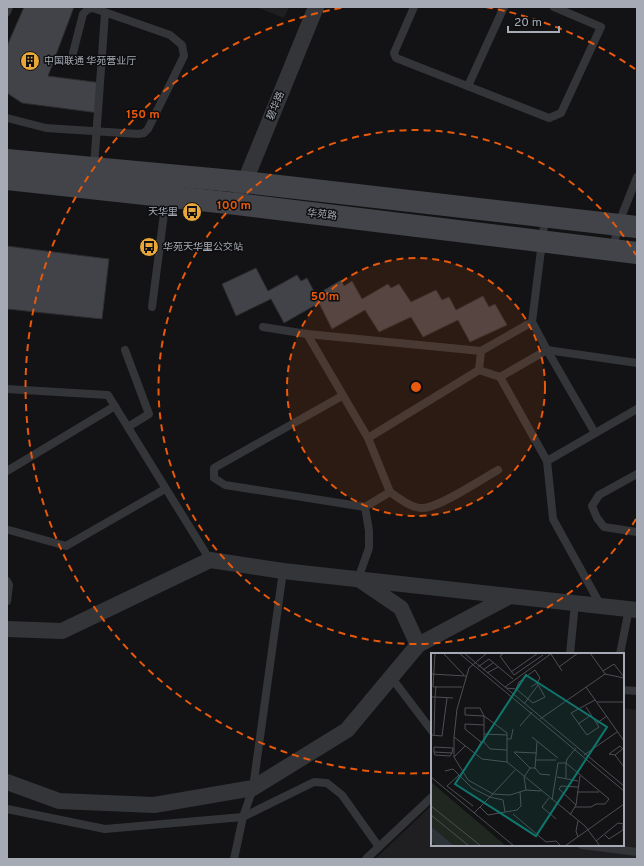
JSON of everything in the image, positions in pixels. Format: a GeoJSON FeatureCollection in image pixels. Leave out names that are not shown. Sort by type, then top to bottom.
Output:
{"type":"FeatureCollection","features":[{"type":"Feature","properties":{"kind":"main road","name":"华苑路"},"geometry":{"type":"LineString","coordinates":[[7,160],[94,169],[236,204],[637,253]]}},
{"type":"Feature","properties":{"kind":"main road","name":"华苑路"},"geometry":{"type":"LineString","coordinates":[[7,179],[167,186],[244,182],[628,226]]}},
{"type":"Feature","properties":{"kind":"street","name":"碧华路"},"geometry":{"type":"LineString","coordinates":[[236,204],[316,7]]}},
{"type":"Feature","properties":{"kind":"street"},"geometry":{"type":"LineString","coordinates":[[7,629],[62,631],[210,560],[283,571],[633,609]]}},
{"type":"Feature","properties":{"kind":"street"},"geometry":{"type":"LineString","coordinates":[[358,579],[401,608],[418,645]]}},
{"type":"Feature","properties":{"kind":"street"},"geometry":{"type":"LineString","coordinates":[[7,782],[59,801],[154,805],[253,788],[347,730],[418,645],[510,596]]}},
{"type":"Feature","properties":{"kind":"lane"},"geometry":{"type":"LineString","coordinates":[[7,12],[9,7]]}},
{"type":"Feature","properties":{"kind":"lane"},"geometry":{"type":"LineString","coordinates":[[414,7],[394,53],[396,58],[549,118],[561,113],[601,26],[573,11],[554,7]]}},
{"type":"Feature","properties":{"kind":"lane"},"geometry":{"type":"LineString","coordinates":[[468,86],[504,7]]}},
{"type":"Feature","properties":{"kind":"lane"},"geometry":{"type":"LineString","coordinates":[[7,118],[46,128],[138,134],[144,133],[148,129],[184,56],[182,45],[170,35],[94,8],[88,9],[83,14],[73,53]]}},
{"type":"Feature","properties":{"kind":"lane"},"geometry":{"type":"LineString","coordinates":[[94,169],[105,13]]}},
{"type":"Feature","properties":{"kind":"lane"},"geometry":{"type":"LineString","coordinates":[[613,250],[628,226],[637,177]]}},
{"type":"Feature","properties":{"kind":"lane"},"geometry":{"type":"LineString","coordinates":[[152,306],[167,186]]}},
{"type":"Feature","properties":{"kind":"lane"},"geometry":{"type":"LineString","coordinates":[[545,217],[532,322],[596,433]]}},
{"type":"Feature","properties":{"kind":"lane"},"geometry":{"type":"LineString","coordinates":[[263,327],[307,334],[481,352],[532,322]]}},
{"type":"Feature","properties":{"kind":"lane"},"geometry":{"type":"LineString","coordinates":[[307,334],[368,438],[390,492],[406,504],[423,508],[436,506],[498,470]]}},
{"type":"Feature","properties":{"kind":"lane"},"geometry":{"type":"LineString","coordinates":[[125,350],[149,414],[128,427]]}},
{"type":"Feature","properties":{"kind":"lane"},"geometry":{"type":"LineString","coordinates":[[500,377],[547,350],[637,363]]}},
{"type":"Feature","properties":{"kind":"lane"},"geometry":{"type":"LineString","coordinates":[[479,370],[481,352]]}},
{"type":"Feature","properties":{"kind":"lane"},"geometry":{"type":"LineString","coordinates":[[368,438],[479,370],[500,377],[547,461],[553,519],[601,606]]}},
{"type":"Feature","properties":{"kind":"lane"},"geometry":{"type":"LineString","coordinates":[[7,389],[108,395],[210,560]]}},
{"type":"Feature","properties":{"kind":"lane"},"geometry":{"type":"LineString","coordinates":[[342,396],[214,468],[214,478],[225,485],[364,506],[390,492]]}},
{"type":"Feature","properties":{"kind":"lane"},"geometry":{"type":"LineString","coordinates":[[7,471],[115,406]]}},
{"type":"Feature","properties":{"kind":"lane"},"geometry":{"type":"LineString","coordinates":[[547,461],[637,409]]}},
{"type":"Feature","properties":{"kind":"lane"},"geometry":{"type":"LineString","coordinates":[[637,474],[600,495],[592,506],[597,518],[604,527],[637,532]]}},
{"type":"Feature","properties":{"kind":"lane"},"geometry":{"type":"LineString","coordinates":[[8,529],[66,546],[165,488]]}},
{"type":"Feature","properties":{"kind":"lane"},"geometry":{"type":"LineString","coordinates":[[358,579],[369,548],[369,530],[364,506]]}},
{"type":"Feature","properties":{"kind":"lane"},"geometry":{"type":"LineString","coordinates":[[234,859],[243,817],[253,788],[283,571]]}},
{"type":"Feature","properties":{"kind":"lane"},"geometry":{"type":"LineString","coordinates":[[7,581],[7,601]]}},
{"type":"Feature","properties":{"kind":"lane"},"geometry":{"type":"LineString","coordinates":[[570,653],[576,603]]}},
{"type":"Feature","properties":{"kind":"lane"},"geometry":{"type":"LineString","coordinates":[[620,653],[633,609]]}},
{"type":"Feature","properties":{"kind":"lane"},"geometry":{"type":"LineString","coordinates":[[391,677],[431,730]]}},
{"type":"Feature","properties":{"kind":"lane"},"geometry":{"type":"LineString","coordinates":[[624,690],[637,692]]}},
{"type":"Feature","properties":{"kind":"lane"},"geometry":{"type":"LineString","coordinates":[[7,809],[105,829],[243,817],[314,782],[327,783],[342,795],[379,847]]}},
{"type":"Feature","properties":{"kind":"lane"},"geometry":{"type":"LineString","coordinates":[[366,859],[431,798]]}},
{"type":"Feature","properties":{"kind":"lane"},"geometry":{"type":"LineString","coordinates":[[590,846],[637,852]]}},
{"type":"Feature","properties":{"kind":"shaded area"},"geometry":{"type":"Polygon","coordinates":[[[256,7],[289,7],[284,18],[256,7]]]}},
{"type":"Feature","properties":{"kind":"shaded area"},"geometry":{"type":"Polygon","coordinates":[[[624,708],[637,710],[637,859],[375,859],[431,806],[431,846],[624,846],[624,708]]]}},
{"type":"Feature","properties":{"kind":"building","name":"中国联通 华苑营业厅"},"geometry":{"type":"Polygon","coordinates":[[[24,7],[74,7],[48,76],[102,83],[99,113],[22,103],[7,93],[7,46],[24,7]]]}},
{"type":"Feature","properties":{"kind":"building"},"geometry":{"type":"Polygon","coordinates":[[[7,246],[109,259],[102,319],[7,309],[7,246]]]}},
{"type":"Feature","properties":{"kind":"building"},"geometry":{"type":"Polygon","coordinates":[[[256,268],[268,291],[297,275],[301,281],[307,278],[316,295],[341,280],[344,286],[352,281],[362,299],[388,284],[391,288],[399,284],[411,302],[436,290],[442,300],[449,297],[456,310],[483,296],[489,307],[495,304],[507,325],[470,342],[458,320],[423,337],[411,317],[379,332],[365,310],[332,329],[319,303],[284,323],[271,299],[236,316],[222,284],[256,268]]]}},
{"type":"Feature","properties":{"kind":"place","name":"中国联通 华苑营业厅"},"geometry":{"type":"Point","coordinates":[30,61]}},
{"type":"Feature","properties":{"kind":"place","name":"天华里"},"geometry":{"type":"Point","coordinates":[192,212]}},
{"type":"Feature","properties":{"kind":"place","name":"华苑天华里公交站"},"geometry":{"type":"Point","coordinates":[149,247]}}]}
